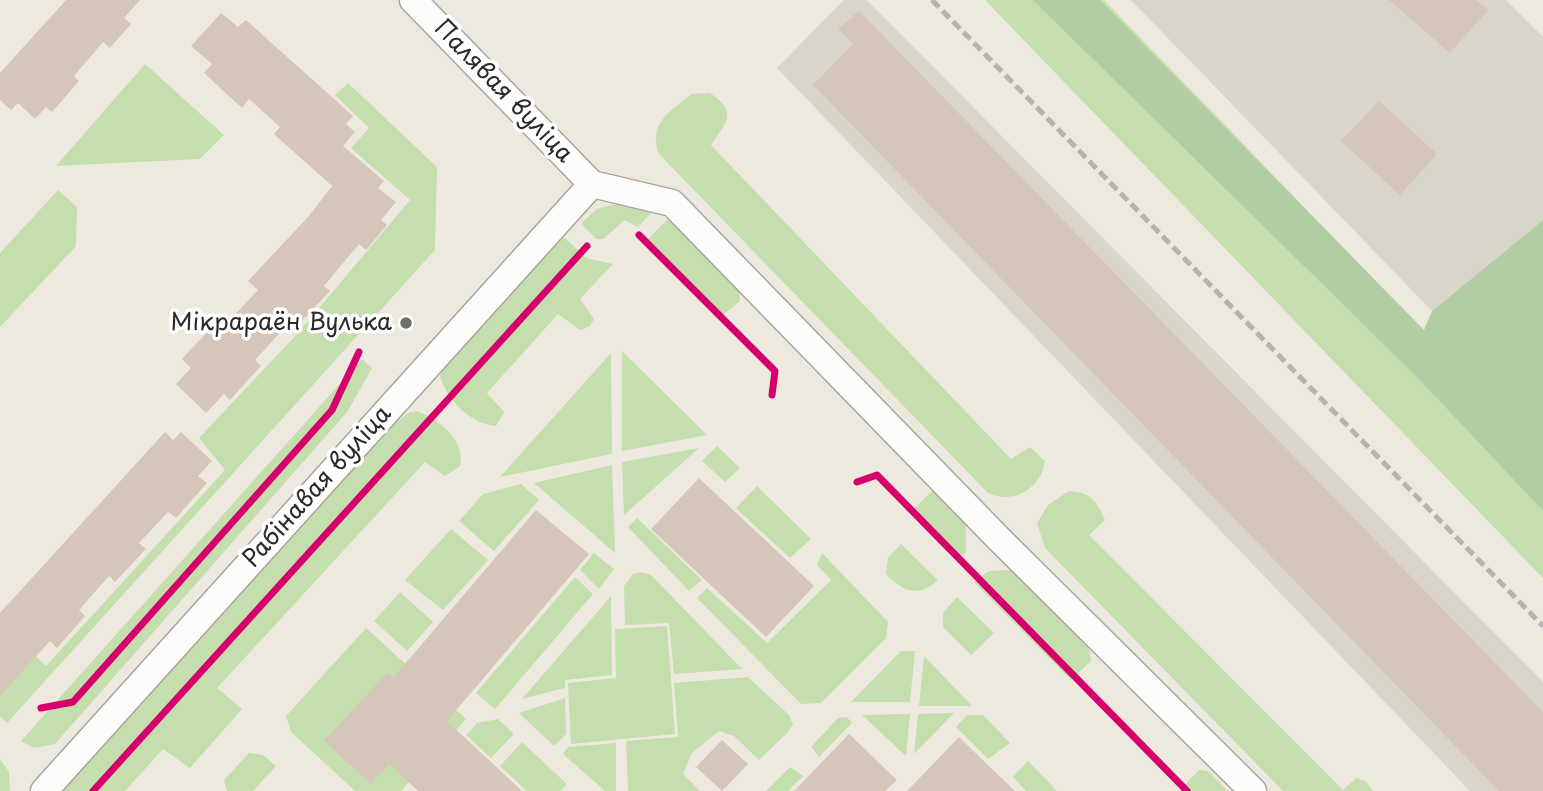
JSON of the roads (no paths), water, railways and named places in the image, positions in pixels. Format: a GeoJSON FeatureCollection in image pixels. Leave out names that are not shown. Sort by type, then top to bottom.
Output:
{"type":"FeatureCollection","features":[{"type":"Feature","properties":{"kind":"street","name":"Палявая вуліца"},"geometry":{"type":"LineString","coordinates":[[413,0],[592,184]]}},
{"type":"Feature","properties":{"kind":"street","name":"Рабінавая вуліца"},"geometry":{"type":"LineString","coordinates":[[44,791],[592,184]]}},
{"type":"Feature","properties":{"kind":"street"},"geometry":{"type":"LineString","coordinates":[[592,184],[672,203],[999,539],[1253,791]]}},
{"type":"Feature","properties":{"kind":"railway"},"geometry":{"type":"LineString","coordinates":[[932,0],[1543,626]]}},
{"type":"Feature","properties":{"kind":"place","name":"Мікрараён Вулька"},"geometry":{"type":"Point","coordinates":[406,323]}}]}
